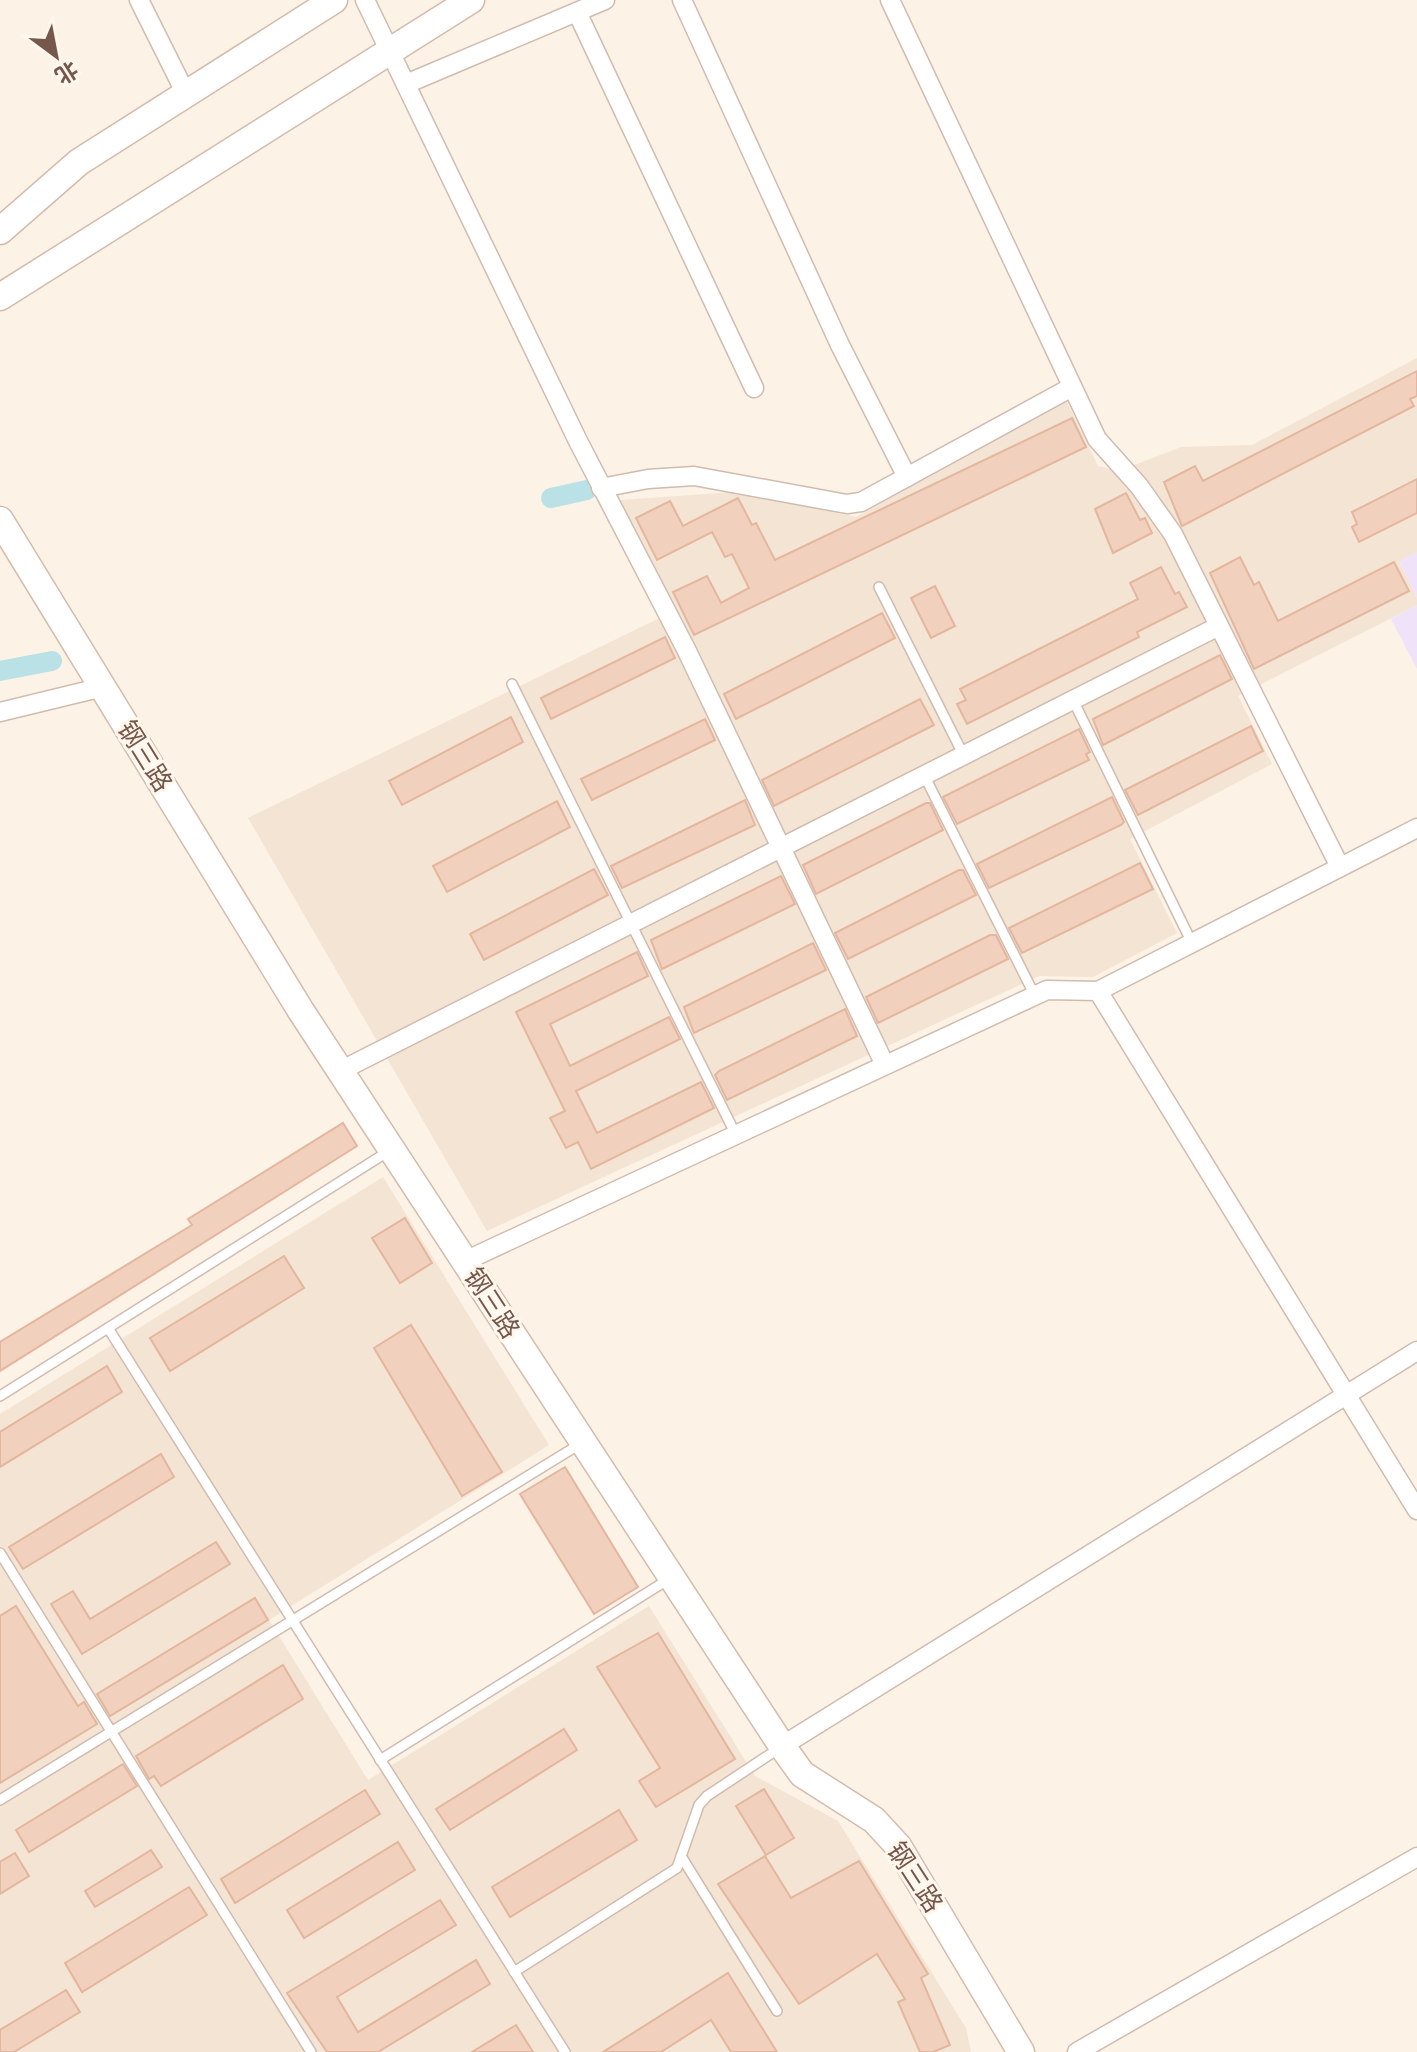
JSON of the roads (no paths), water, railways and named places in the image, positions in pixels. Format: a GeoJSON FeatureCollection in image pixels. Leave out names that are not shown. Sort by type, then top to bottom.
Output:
{"type":"FeatureCollection","features":[{"type":"Feature","properties":{"kind":"street"},"geometry":{"type":"LineString","coordinates":[[139,0],[186,94]]}},
{"type":"Feature","properties":{"kind":"street"},"geometry":{"type":"LineString","coordinates":[[0,231],[79,162],[334,0]]}},
{"type":"Feature","properties":{"kind":"street"},"geometry":{"type":"LineString","coordinates":[[365,0],[601,488],[686,649],[885,1065]]}},
{"type":"Feature","properties":{"kind":"street"},"geometry":{"type":"LineString","coordinates":[[0,297],[471,0]]}},
{"type":"Feature","properties":{"kind":"street"},"geometry":{"type":"LineString","coordinates":[[406,84],[605,0]]}},
{"type":"Feature","properties":{"kind":"street"},"geometry":{"type":"LineString","coordinates":[[682,0],[840,345],[907,477]]}},
{"type":"Feature","properties":{"kind":"street"},"geometry":{"type":"LineString","coordinates":[[890,0],[1097,439],[1160,512],[1340,867]]}},
{"type":"Feature","properties":{"kind":"street"},"geometry":{"type":"LineString","coordinates":[[577,12],[754,388]]}},
{"type":"Feature","properties":{"kind":"street"},"geometry":{"type":"LineString","coordinates":[[601,488],[694,476],[847,504],[861,502],[1072,387]]}},
{"type":"Feature","properties":{"kind":"street","name":"钢三路"},"geometry":{"type":"LineString","coordinates":[[0,520],[340,1071],[782,1746],[802,1774],[874,1820],[898,1846],[1021,2052]]}},
{"type":"Feature","properties":{"kind":"street"},"geometry":{"type":"LineString","coordinates":[[340,1071],[1219,626]]}},
{"type":"Feature","properties":{"kind":"street"},"geometry":{"type":"LineString","coordinates":[[0,712],[103,687]]}},
{"type":"Feature","properties":{"kind":"street"},"geometry":{"type":"LineString","coordinates":[[465,1261],[1035,996],[1063,989],[1098,991],[1417,828]]}},
{"type":"Feature","properties":{"kind":"street"},"geometry":{"type":"LineString","coordinates":[[1098,991],[1417,1510]]}},
{"type":"Feature","properties":{"kind":"street"},"geometry":{"type":"LineString","coordinates":[[782,1746],[1417,1351]]}},
{"type":"Feature","properties":{"kind":"street"},"geometry":{"type":"LineString","coordinates":[[1077,2052],[1417,1857]]}},
{"type":"Feature","properties":{"kind":"lane"},"geometry":{"type":"LineString","coordinates":[[879,587],[964,756]]}},
{"type":"Feature","properties":{"kind":"lane"},"geometry":{"type":"LineString","coordinates":[[512,684],[736,1135]]}},
{"type":"Feature","properties":{"kind":"lane"},"geometry":{"type":"LineString","coordinates":[[1073,700],[1192,943]]}},
{"type":"Feature","properties":{"kind":"lane"},"geometry":{"type":"LineString","coordinates":[[924,775],[1035,996]]}},
{"type":"Feature","properties":{"kind":"lane"},"geometry":{"type":"LineString","coordinates":[[0,1396],[392,1150]]}},
{"type":"Feature","properties":{"kind":"lane"},"geometry":{"type":"LineString","coordinates":[[108,1328],[565,2052]]}},
{"type":"Feature","properties":{"kind":"lane"},"geometry":{"type":"LineString","coordinates":[[0,1800],[583,1442]]}},
{"type":"Feature","properties":{"kind":"lane"},"geometry":{"type":"LineString","coordinates":[[0,1553],[311,2052]]}},
{"type":"Feature","properties":{"kind":"lane"},"geometry":{"type":"LineString","coordinates":[[380,1760],[671,1577]]}},
{"type":"Feature","properties":{"kind":"lane"},"geometry":{"type":"LineString","coordinates":[[514,1972],[677,1868],[699,1805],[707,1796],[782,1746]]}},
{"type":"Feature","properties":{"kind":"lane"},"geometry":{"type":"LineString","coordinates":[[681,1856],[777,2011]]}},
{"type":"Feature","properties":{"kind":"waterway"},"geometry":{"type":"LineString","coordinates":[[551,498],[587,490]]}},
{"type":"Feature","properties":{"kind":"waterway"},"geometry":{"type":"LineString","coordinates":[[0,671],[52,661]]}}]}
